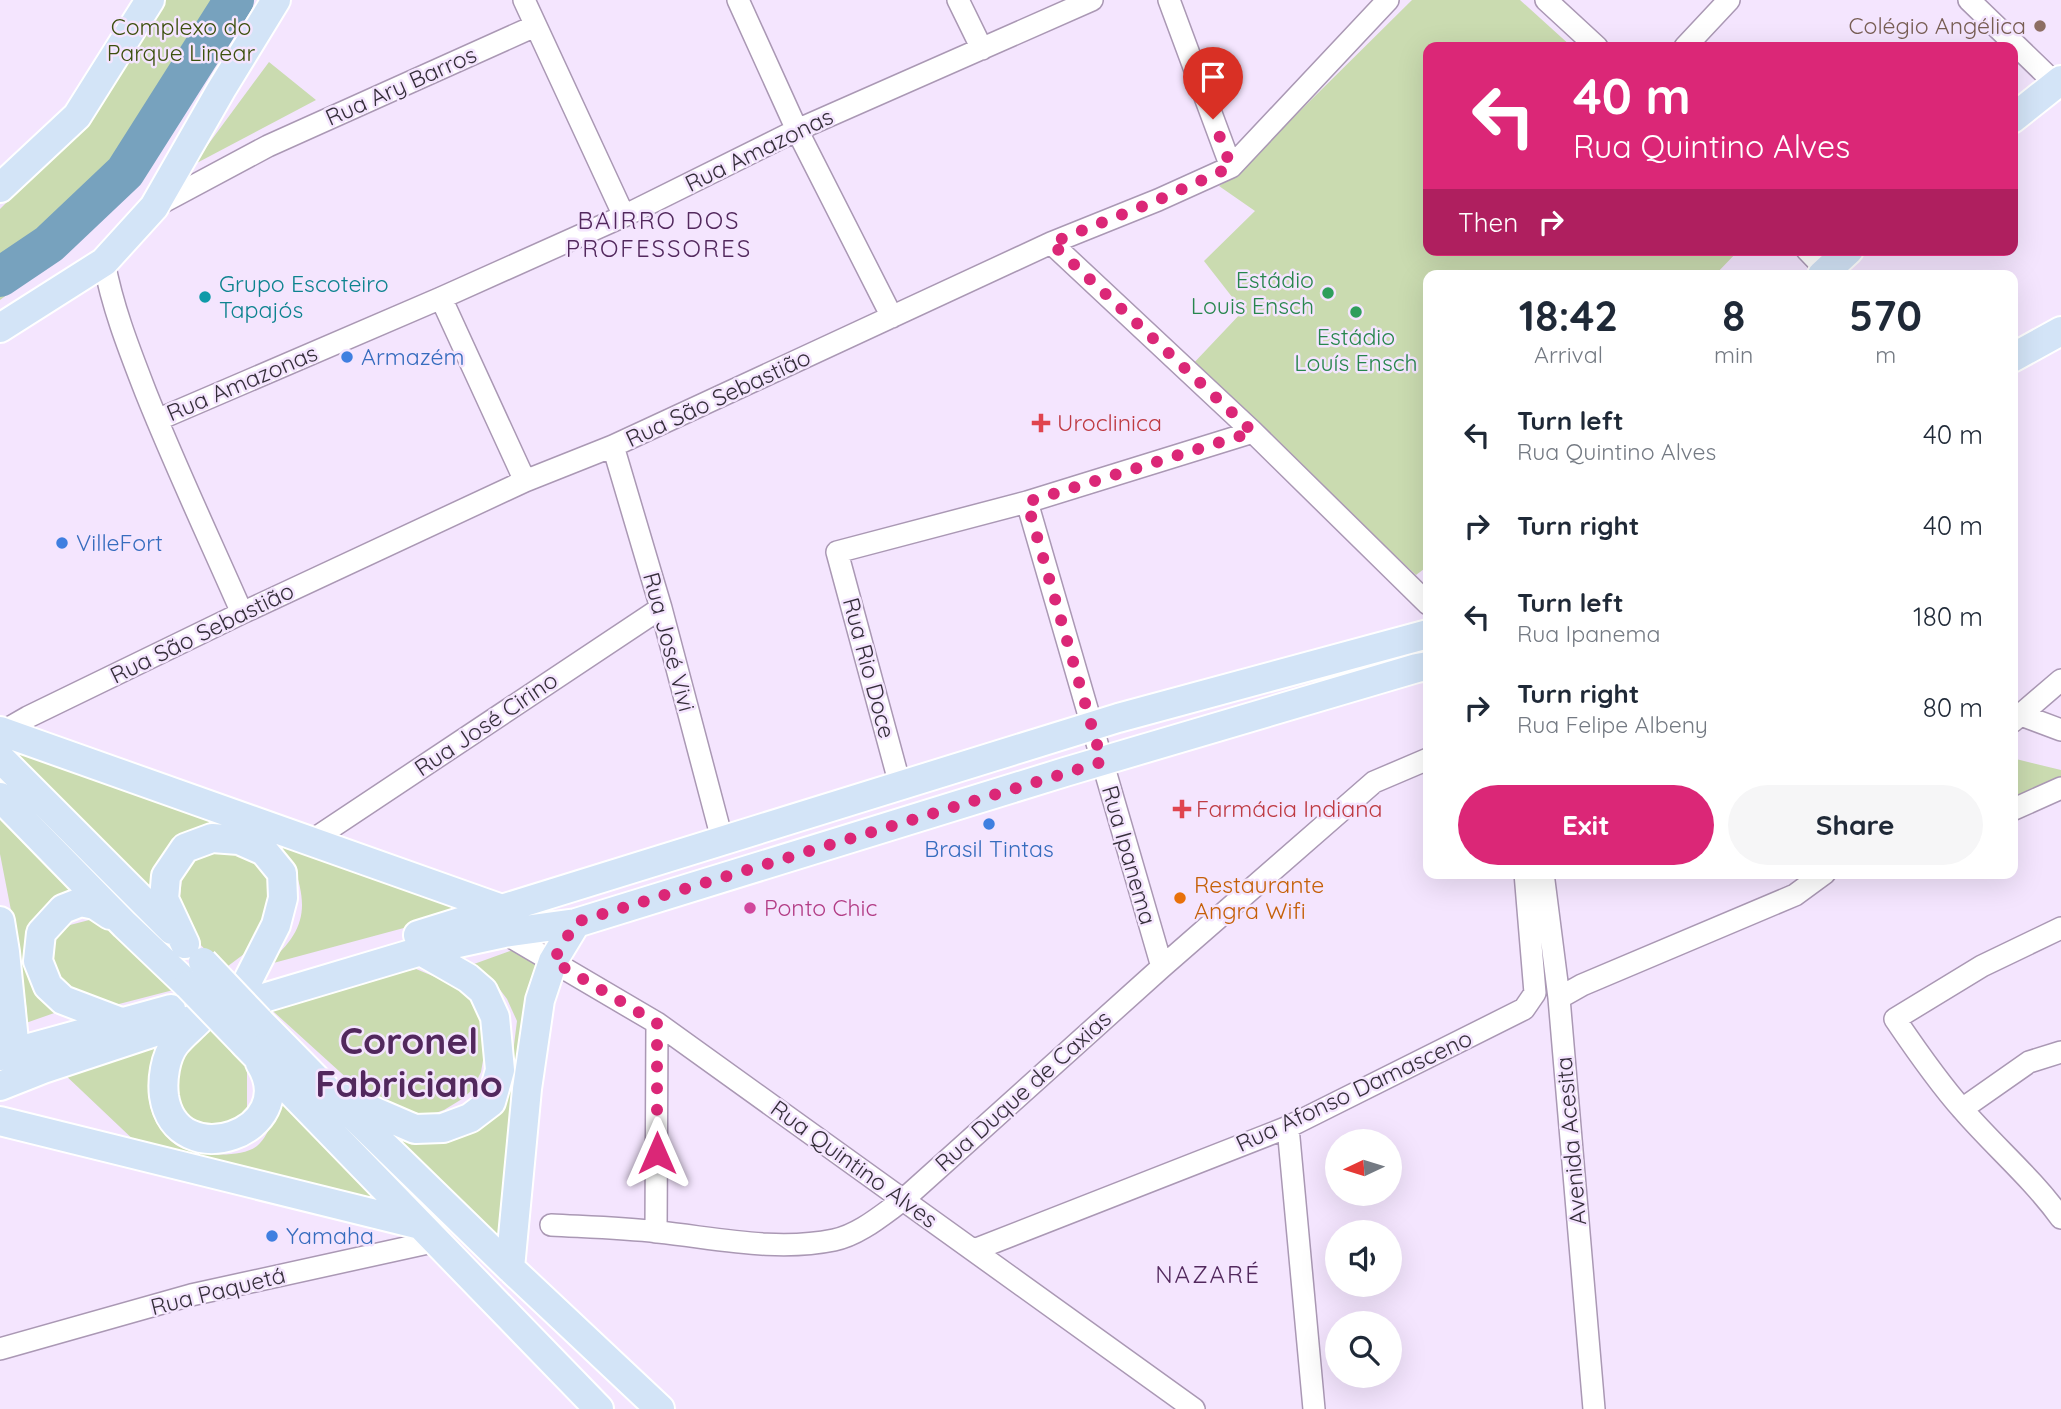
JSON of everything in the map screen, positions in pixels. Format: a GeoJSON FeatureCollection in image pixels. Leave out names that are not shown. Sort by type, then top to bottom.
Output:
{"type":"FeatureCollection","features":[{"type":"Feature","properties":{"kind":"main road"},"geometry":{"type":"LineString","coordinates":[[0,188],[77,116],[150,0]]}},
{"type":"Feature","properties":{"kind":"main road"},"geometry":{"type":"LineString","coordinates":[[0,328],[104,262],[154,207],[220,90],[276,0]]}},
{"type":"Feature","properties":{"kind":"main road"},"geometry":{"type":"LineString","coordinates":[[2018,114],[2059,82]]}},
{"type":"Feature","properties":{"kind":"main road"},"geometry":{"type":"LineString","coordinates":[[1830,270],[1843,256]]}},
{"type":"Feature","properties":{"kind":"main road"},"geometry":{"type":"LineString","coordinates":[[2018,355],[2061,331]]}},
{"type":"Feature","properties":{"kind":"main road"},"geometry":{"type":"LineString","coordinates":[[0,1086],[203,1016],[421,951],[722,839],[1092,726],[1423,635]]}},
{"type":"Feature","properties":{"kind":"main road"},"geometry":{"type":"LineString","coordinates":[[0,921],[5,952],[8,1053],[503,921],[576,922],[1423,667]]}},
{"type":"Feature","properties":{"kind":"main road"},"geometry":{"type":"LineString","coordinates":[[1,738],[311,841],[503,921]]}},
{"type":"Feature","properties":{"kind":"main road"},"geometry":{"type":"LineString","coordinates":[[1,738],[253,1040],[429,1233],[599,1409]]}},
{"type":"Feature","properties":{"kind":"main road"},"geometry":{"type":"LineString","coordinates":[[0,797],[125,925]]}},
{"type":"Feature","properties":{"kind":"main road"},"geometry":{"type":"LineString","coordinates":[[192,964],[164,899],[166,876],[185,848],[212,838],[239,840],[264,851],[282,873],[283,898],[276,925],[243,990]]}},
{"type":"Feature","properties":{"kind":"main road"},"geometry":{"type":"LineString","coordinates":[[121,1022],[63,1000],[48,986],[38,961],[38,944],[41,933],[63,909],[81,902],[95,905],[192,964]]}},
{"type":"Feature","properties":{"kind":"main road"},"geometry":{"type":"LineString","coordinates":[[510,1268],[527,1089],[540,1000],[553,961],[576,922]]}},
{"type":"Feature","properties":{"kind":"main road"},"geometry":{"type":"LineString","coordinates":[[253,1040],[327,1090],[415,1129],[443,1128],[470,1118],[491,1102],[500,1070],[495,1017],[482,991],[467,978],[421,951]]}},
{"type":"Feature","properties":{"kind":"main road"},"geometry":{"type":"LineString","coordinates":[[203,1016],[173,1046],[164,1071],[166,1108],[175,1124],[193,1136],[220,1139],[241,1131],[262,1116],[269,1102],[269,1086],[253,1040]]}},
{"type":"Feature","properties":{"kind":"main road"},"geometry":{"type":"LineString","coordinates":[[327,1090],[649,1407]]}},
{"type":"Feature","properties":{"kind":"main road"},"geometry":{"type":"LineString","coordinates":[[0,1121],[429,1233]]}},
{"type":"Feature","properties":{"kind":"street"},"geometry":{"type":"LineString","coordinates":[[524,0],[624,216]]}},
{"type":"Feature","properties":{"kind":"street"},"geometry":{"type":"LineString","coordinates":[[738,0],[797,130],[892,317]]}},
{"type":"Feature","properties":{"kind":"street"},"geometry":{"type":"LineString","coordinates":[[958,0],[982,49]]}},
{"type":"Feature","properties":{"kind":"street","name":"Rua Amazonas"},"geometry":{"type":"LineString","coordinates":[[157,420],[624,216],[797,130],[1092,0]]}},
{"type":"Feature","properties":{"kind":"street"},"geometry":{"type":"LineString","coordinates":[[1169,0],[1231,167]]}},
{"type":"Feature","properties":{"kind":"street","name":"Rua São Sebastião"},"geometry":{"type":"LineString","coordinates":[[1,738],[242,613],[525,481],[613,446],[1051,243],[1231,167],[1388,0]]}},
{"type":"Feature","properties":{"kind":"street"},"geometry":{"type":"LineString","coordinates":[[1546,0],[1592,42]]}},
{"type":"Feature","properties":{"kind":"street"},"geometry":{"type":"LineString","coordinates":[[1690,42],[1729,0]]}},
{"type":"Feature","properties":{"kind":"street"},"geometry":{"type":"LineString","coordinates":[[1969,0],[2015,42]]}},
{"type":"Feature","properties":{"kind":"street","name":"Rua Ary Barros"},"geometry":{"type":"LineString","coordinates":[[154,207],[268,146],[535,26]]}},
{"type":"Feature","properties":{"kind":"street"},"geometry":{"type":"LineString","coordinates":[[2018,45],[2059,82]]}},
{"type":"Feature","properties":{"kind":"street"},"geometry":{"type":"LineString","coordinates":[[1051,243],[1253,432],[1423,599]]}},
{"type":"Feature","properties":{"kind":"street"},"geometry":{"type":"LineString","coordinates":[[1812,256],[1824,270]]}},
{"type":"Feature","properties":{"kind":"street"},"geometry":{"type":"LineString","coordinates":[[104,262],[117,318],[157,420],[242,613]]}},
{"type":"Feature","properties":{"kind":"street"},"geometry":{"type":"LineString","coordinates":[[441,298],[525,481]]}},
{"type":"Feature","properties":{"kind":"street"},"geometry":{"type":"LineString","coordinates":[[1027,502],[1253,432]]}},
{"type":"Feature","properties":{"kind":"street","name":"Rua José Vivi"},"geometry":{"type":"LineString","coordinates":[[613,446],[661,608],[722,839]]}},
{"type":"Feature","properties":{"kind":"street","name":"Rua Rio Doce"},"geometry":{"type":"LineString","coordinates":[[900,785],[837,552],[1027,502]]}},
{"type":"Feature","properties":{"kind":"street","name":"Rua Ipanema"},"geometry":{"type":"LineString","coordinates":[[1027,502],[1161,967]]}},
{"type":"Feature","properties":{"kind":"street","name":"Rua José Cirino"},"geometry":{"type":"LineString","coordinates":[[311,841],[661,608]]}},
{"type":"Feature","properties":{"kind":"street"},"geometry":{"type":"LineString","coordinates":[[2018,715],[2061,680]]}},
{"type":"Feature","properties":{"kind":"street"},"geometry":{"type":"LineString","coordinates":[[2018,718],[2061,730]]}},
{"type":"Feature","properties":{"kind":"street","name":"Rua Duque de Caxias"},"geometry":{"type":"LineString","coordinates":[[551,1225],[656,1232],[756,1244],[802,1244],[836,1240],[870,1224],[903,1200],[1161,967],[1374,782],[1423,762]]}},
{"type":"Feature","properties":{"kind":"street"},"geometry":{"type":"LineString","coordinates":[[2018,807],[2061,788]]}},
{"type":"Feature","properties":{"kind":"street","name":"Rua Afonso Damasceno"},"geometry":{"type":"LineString","coordinates":[[974,1250],[1288,1127],[1524,1009],[1535,993],[1525,879]]}},
{"type":"Feature","properties":{"kind":"street","name":"Avenida Acesita"},"geometry":{"type":"LineString","coordinates":[[1544,879],[1559,998],[1594,1409]]}},
{"type":"Feature","properties":{"kind":"street"},"geometry":{"type":"LineString","coordinates":[[1559,998],[1582,985],[1795,895],[1817,879]]}},
{"type":"Feature","properties":{"kind":"street","name":"Rua Quintino Alves"},"geometry":{"type":"LineString","coordinates":[[503,921],[553,961],[657,1023],[1194,1409]]}},
{"type":"Feature","properties":{"kind":"street"},"geometry":{"type":"LineString","coordinates":[[2061,928],[1982,966],[1895,1018],[1962,1110],[2042,1193],[2061,1218]]}},
{"type":"Feature","properties":{"kind":"street"},"geometry":{"type":"LineString","coordinates":[[656,1232],[657,1023]]}},
{"type":"Feature","properties":{"kind":"street"},"geometry":{"type":"LineString","coordinates":[[1962,1110],[2029,1062],[2061,1052]]}},
{"type":"Feature","properties":{"kind":"street"},"geometry":{"type":"LineString","coordinates":[[1288,1127],[1314,1409]]}},
{"type":"Feature","properties":{"kind":"street","name":"Rua Paquetá"},"geometry":{"type":"LineString","coordinates":[[0,1349],[191,1295],[429,1233]]}},
{"type":"Feature","properties":{"kind":"green space","name":"Complexo do Parque Linear"},"geometry":{"type":"Polygon","coordinates":[[[161,0],[254,0],[130,184],[57,257],[0,300],[0,209],[81,128],[161,0]]]}},
{"type":"Feature","properties":{"kind":"green space","name":"Estádio Louis Ensch"},"geometry":{"type":"Polygon","coordinates":[[[1412,0],[1520,0],[1566,42],[1423,42],[1423,256],[1733,256],[1720,270],[1423,270],[1423,570],[1416,575],[1190,367],[1243,311],[1204,261],[1255,211],[1219,186],[1235,175],[1412,0]]]}},
{"type":"Feature","properties":{"kind":"green space"},"geometry":{"type":"Polygon","coordinates":[[[269,62],[316,100],[193,165],[269,62]]]}},
{"type":"Feature","properties":{"kind":"green space"},"geometry":{"type":"Polygon","coordinates":[[[3,738],[482,907],[266,965],[289,942],[300,920],[301,895],[293,864],[211,825],[154,903],[3,738]]]}},
{"type":"Feature","properties":{"kind":"green space"},"geometry":{"type":"Polygon","coordinates":[[[2018,759],[2061,770],[2061,780],[2018,800],[2018,759]]]}},
{"type":"Feature","properties":{"kind":"green space"},"geometry":{"type":"Polygon","coordinates":[[[0,808],[84,890],[56,900],[36,921],[60,1011],[23,1024],[27,1011],[0,854],[0,808]]]}},
{"type":"Feature","properties":{"kind":"green space"},"geometry":{"type":"Polygon","coordinates":[[[228,850],[252,854],[275,888],[260,942],[224,969],[193,937],[179,905],[183,870],[203,853],[228,850]]]}},
{"type":"Feature","properties":{"kind":"green space"},"geometry":{"type":"Polygon","coordinates":[[[93,919],[117,923],[181,988],[119,1004],[74,1001],[55,986],[48,954],[56,935],[70,925],[93,919]]]}},
{"type":"Feature","properties":{"kind":"green space"},"geometry":{"type":"Polygon","coordinates":[[[518,948],[545,964],[501,1248],[388,1134],[404,1137],[463,1130],[512,1061],[517,1021],[507,999],[492,979],[474,964],[518,948]]]}},
{"type":"Feature","properties":{"kind":"green space"},"geometry":{"type":"Polygon","coordinates":[[[416,969],[457,986],[479,1009],[485,1049],[481,1072],[472,1090],[444,1110],[424,1117],[372,1101],[264,1003],[416,969]]]}},
{"type":"Feature","properties":{"kind":"green space"},"geometry":{"type":"Polygon","coordinates":[[[216,1019],[233,1037],[247,1071],[247,1107],[236,1126],[206,1136],[169,1102],[183,1047],[216,1019]]]}},
{"type":"Feature","properties":{"kind":"green space"},"geometry":{"type":"Polygon","coordinates":[[[161,1037],[151,1074],[149,1098],[156,1122],[175,1144],[187,1150],[217,1154],[239,1153],[252,1149],[262,1141],[271,1125],[282,1082],[396,1204],[139,1145],[62,1072],[161,1037]]]}},
{"type":"Feature","properties":{"kind":"waterway"},"geometry":{"type":"LineString","coordinates":[[0,277],[49,244],[125,172],[234,0]]}},
{"type":"Feature","properties":{"kind":"place","name":"Colégio Angélica"},"geometry":{"type":"Point","coordinates":[2040,26]}},
{"type":"Feature","properties":{"kind":"place","name":"Estádio Louis Ensch"},"geometry":{"type":"Point","coordinates":[1328,293]}},
{"type":"Feature","properties":{"kind":"place","name":"Grupo Escoteiro Tapajós"},"geometry":{"type":"Point","coordinates":[205,297]}},
{"type":"Feature","properties":{"kind":"place","name":"Estádio Louís Ensch"},"geometry":{"type":"Point","coordinates":[1356,312]}},
{"type":"Feature","properties":{"kind":"place","name":"Armazém"},"geometry":{"type":"Point","coordinates":[347,357]}},
{"type":"Feature","properties":{"kind":"place","name":"Uroclinica"},"geometry":{"type":"Point","coordinates":[1041,423]}},
{"type":"Feature","properties":{"kind":"place","name":"VilleFort"},"geometry":{"type":"Point","coordinates":[62,543]}},
{"type":"Feature","properties":{"kind":"place","name":"Farmácia Indiana"},"geometry":{"type":"Point","coordinates":[1182,809]}},
{"type":"Feature","properties":{"kind":"place","name":"Brasil Tintas"},"geometry":{"type":"Point","coordinates":[989,824]}},
{"type":"Feature","properties":{"kind":"place","name":"Restaurante Angra Wifi"},"geometry":{"type":"Point","coordinates":[1180,898]}},
{"type":"Feature","properties":{"kind":"place","name":"Ponto Chic"},"geometry":{"type":"Point","coordinates":[750,908]}},
{"type":"Feature","properties":{"kind":"place","name":"Yamaha"},"geometry":{"type":"Point","coordinates":[272,1236]}},
{"type":"Feature","properties":{"kind":"district","name":"BAIRRO DOS PROFESSORES"},"geometry":{"type":"Point","coordinates":[659,235]}},
{"type":"Feature","properties":{"kind":"district","name":"Coronel Fabriciano"},"geometry":{"type":"Point","coordinates":[409,1062]}},
{"type":"Feature","properties":{"kind":"district","name":"NAZARÉ"},"geometry":{"type":"Point","coordinates":[1208,1275]}},
{"type":"Feature","properties":{"kind":"route"},"geometry":{"type":"LineString","coordinates":[[657,1153],[657,1023],[553,961],[576,922],[1102,762],[1027,502],[1253,432],[1051,243],[1231,167],[1213,119]]}}]}
